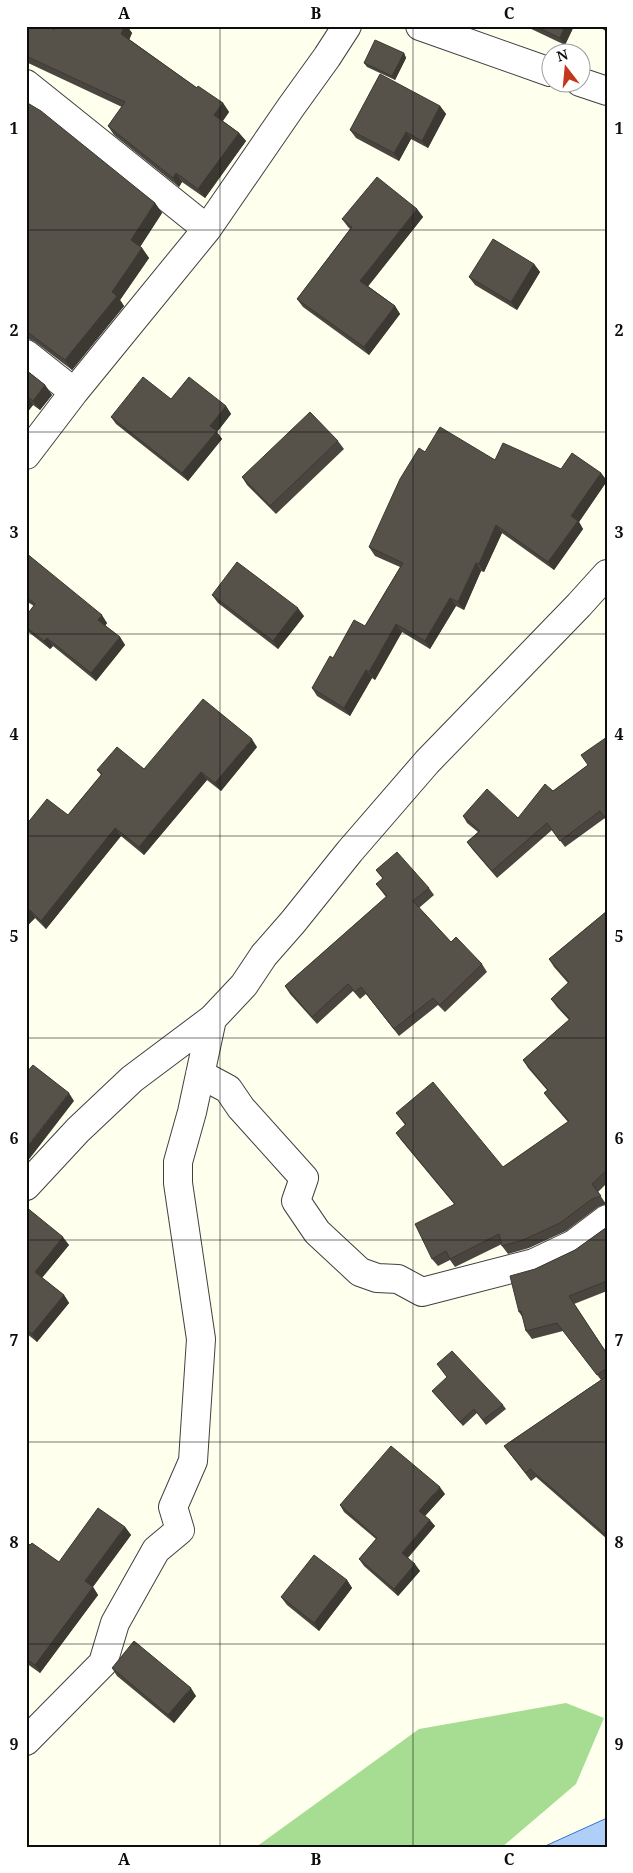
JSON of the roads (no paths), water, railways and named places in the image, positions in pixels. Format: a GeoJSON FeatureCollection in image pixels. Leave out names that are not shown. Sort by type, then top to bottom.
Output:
{"type":"FeatureCollection","features":[{"type":"Feature","properties":{"kind":"street"},"geometry":{"type":"LineString","coordinates":[[26,456],[74,392],[207,229],[347,26]]}},
{"type":"Feature","properties":{"kind":"street"},"geometry":{"type":"LineString","coordinates":[[437,29],[540,68]]}},
{"type":"Feature","properties":{"kind":"street"},"geometry":{"type":"LineString","coordinates":[[26,84],[207,229]]}},
{"type":"Feature","properties":{"kind":"street"},"geometry":{"type":"LineString","coordinates":[[590,85],[607,91]]}},
{"type":"Feature","properties":{"kind":"street"},"geometry":{"type":"LineString","coordinates":[[26,354],[74,392]]}},
{"type":"Feature","properties":{"kind":"street"},"geometry":{"type":"LineString","coordinates":[[26,1186],[78,1130],[132,1079],[212,1019],[244,985],[264,955],[294,922],[350,851],[427,762],[580,605],[607,574]]}},
{"type":"Feature","properties":{"kind":"street"},"geometry":{"type":"LineString","coordinates":[[26,1741],[103,1663],[115,1622],[156,1550],[180,1530],[173,1507],[193,1462],[201,1339],[178,1182],[178,1162],[212,1019]]}},
{"type":"Feature","properties":{"kind":"street"},"geometry":{"type":"LineString","coordinates":[[200,1074],[228,1089],[241,1108],[304,1178],[296,1201],[317,1232],[360,1272],[377,1278],[398,1279],[422,1292],[534,1263],[574,1244],[607,1219]]}},
{"type":"Feature","properties":{"kind":"water"},"geometry":{"type":"Polygon","coordinates":[[[607,1818],[607,1847],[543,1847],[607,1818]]]}}]}
